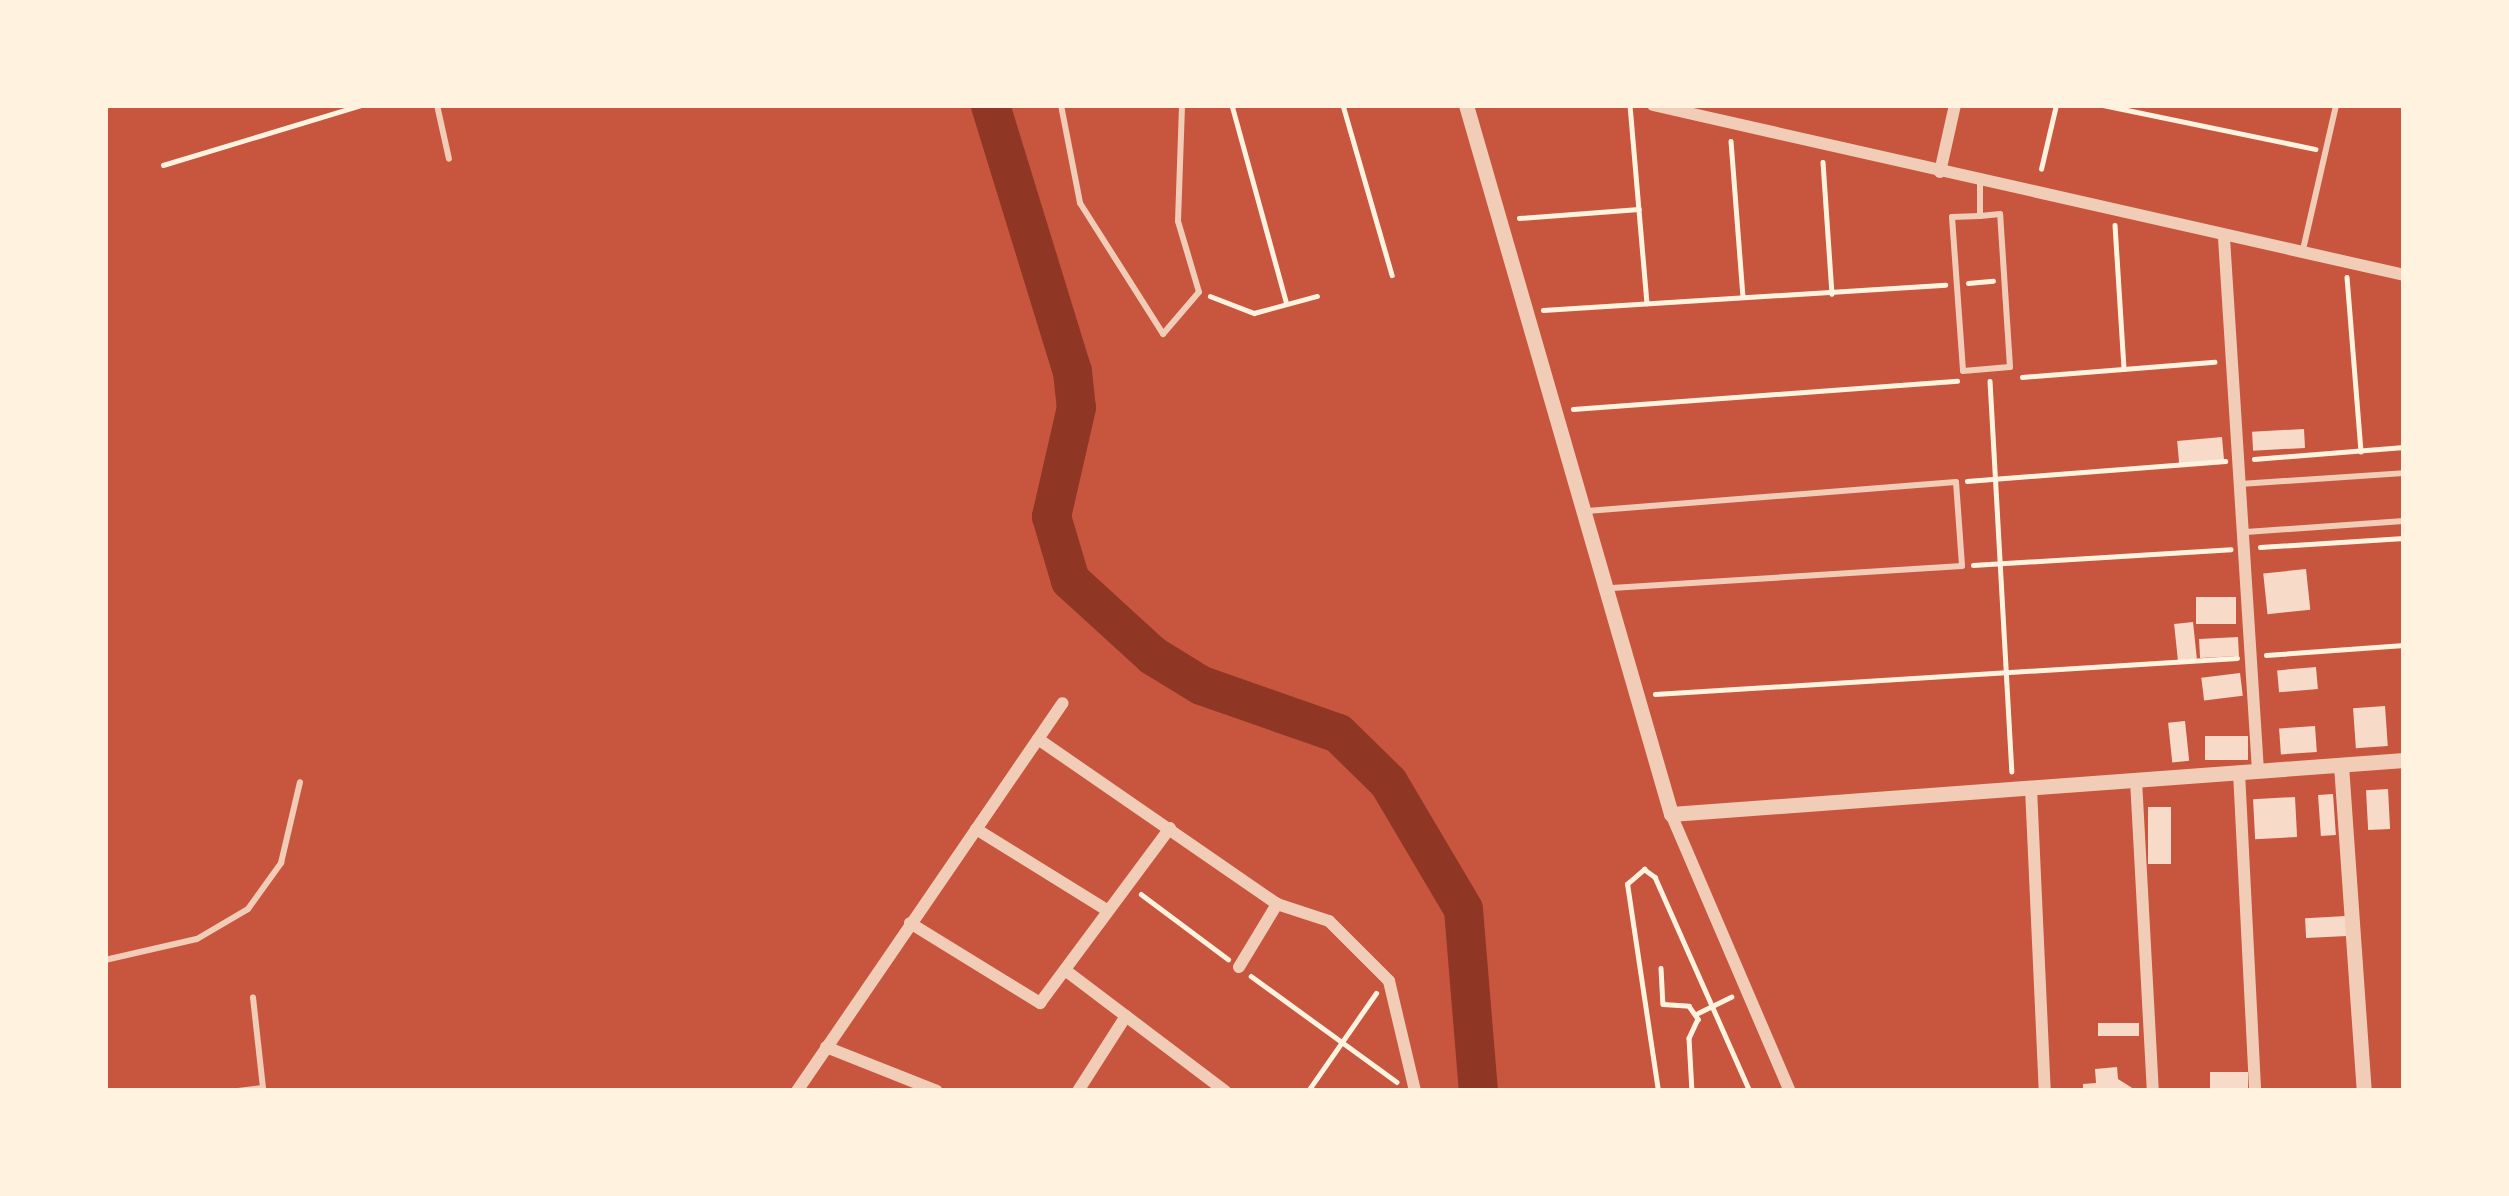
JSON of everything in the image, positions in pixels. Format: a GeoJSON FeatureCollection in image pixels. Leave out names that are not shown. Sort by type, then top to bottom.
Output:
{"type":"FeatureCollection","features":[{"type":"Feature","properties":{"kind":"street"},"geometry":{"type":"LineString","coordinates":[[1466,105],[1671,814],[1790,1091]]}},
{"type":"Feature","properties":{"kind":"street"},"geometry":{"type":"LineString","coordinates":[[1652,105],[1689,109],[1729,123],[1980,182],[2404,275]]}},
{"type":"Feature","properties":{"kind":"street"},"geometry":{"type":"LineString","coordinates":[[1940,172],[1955,105]]}},
{"type":"Feature","properties":{"kind":"street"},"geometry":{"type":"LineString","coordinates":[[2224,238],[2258,771]]}},
{"type":"Feature","properties":{"kind":"street"},"geometry":{"type":"LineString","coordinates":[[797,1091],[1063,703]]}},
{"type":"Feature","properties":{"kind":"street"},"geometry":{"type":"LineString","coordinates":[[1039,739],[1277,904],[1329,920],[1389,981],[1414,1089]]}},
{"type":"Feature","properties":{"kind":"street"},"geometry":{"type":"LineString","coordinates":[[1671,814],[2404,760]]}},
{"type":"Feature","properties":{"kind":"street"},"geometry":{"type":"LineString","coordinates":[[2342,764],[2364,1091]]}},
{"type":"Feature","properties":{"kind":"street"},"geometry":{"type":"LineString","coordinates":[[2239,772],[2255,1091]]}},
{"type":"Feature","properties":{"kind":"street"},"geometry":{"type":"LineString","coordinates":[[2136,780],[2153,1091]]}},
{"type":"Feature","properties":{"kind":"street"},"geometry":{"type":"LineString","coordinates":[[2022,788],[2045,1091]]}},
{"type":"Feature","properties":{"kind":"street"},"geometry":{"type":"LineString","coordinates":[[976,829],[1108,911]]}},
{"type":"Feature","properties":{"kind":"street"},"geometry":{"type":"LineString","coordinates":[[910,923],[1040,1004],[1170,829]]}},
{"type":"Feature","properties":{"kind":"street"},"geometry":{"type":"LineString","coordinates":[[1239,967],[1277,904]]}},
{"type":"Feature","properties":{"kind":"street"},"geometry":{"type":"LineString","coordinates":[[1065,970],[1226,1091]]}},
{"type":"Feature","properties":{"kind":"street"},"geometry":{"type":"LineString","coordinates":[[1078,1091],[1126,1016]]}},
{"type":"Feature","properties":{"kind":"street"},"geometry":{"type":"LineString","coordinates":[[826,1047],[937,1091]]}},
{"type":"Feature","properties":{"kind":"lane"},"geometry":{"type":"LineString","coordinates":[[436,105],[449,159]]}},
{"type":"Feature","properties":{"kind":"lane"},"geometry":{"type":"LineString","coordinates":[[1061,105],[1080,203],[1162,334],[1199,292],[1178,221],[1182,105]]}},
{"type":"Feature","properties":{"kind":"lane"},"geometry":{"type":"LineString","coordinates":[[2302,255],[2336,105]]}},
{"type":"Feature","properties":{"kind":"lane"},"geometry":{"type":"LineString","coordinates":[[1980,182],[1980,215]]}},
{"type":"Feature","properties":{"kind":"lane"},"geometry":{"type":"LineString","coordinates":[[2000,214],[2005,280],[2010,367],[1963,371],[1952,217],[2000,214]]}},
{"type":"Feature","properties":{"kind":"lane"},"geometry":{"type":"LineString","coordinates":[[2240,484],[2404,473]]}},
{"type":"Feature","properties":{"kind":"lane"},"geometry":{"type":"LineString","coordinates":[[1583,511],[1956,482],[1962,566],[1606,588]]}},
{"type":"Feature","properties":{"kind":"lane"},"geometry":{"type":"LineString","coordinates":[[2243,532],[2404,521]]}},
{"type":"Feature","properties":{"kind":"lane"},"geometry":{"type":"LineString","coordinates":[[105,960],[197,940],[248,909],[281,863],[300,782]]}},
{"type":"Feature","properties":{"kind":"lane"},"geometry":{"type":"LineString","coordinates":[[238,1091],[263,1088],[253,998]]}},
{"type":"Feature","properties":{"kind":"path"},"geometry":{"type":"LineString","coordinates":[[163,165],[362,105]]}},
{"type":"Feature","properties":{"kind":"path"},"geometry":{"type":"LineString","coordinates":[[1232,105],[1286,304]]}},
{"type":"Feature","properties":{"kind":"path"},"geometry":{"type":"LineString","coordinates":[[1343,105],[1392,275]]}},
{"type":"Feature","properties":{"kind":"path"},"geometry":{"type":"LineString","coordinates":[[1630,105],[1647,305]]}},
{"type":"Feature","properties":{"kind":"path"},"geometry":{"type":"LineString","coordinates":[[2041,170],[2056,105]]}},
{"type":"Feature","properties":{"kind":"path"},"geometry":{"type":"LineString","coordinates":[[2103,105],[2324,151]]}},
{"type":"Feature","properties":{"kind":"path"},"geometry":{"type":"LineString","coordinates":[[1729,123],[1744,299]]}},
{"type":"Feature","properties":{"kind":"path"},"geometry":{"type":"LineString","coordinates":[[1822,145],[1832,294]]}},
{"type":"Feature","properties":{"kind":"path"},"geometry":{"type":"LineString","coordinates":[[1499,219],[1639,209]]}},
{"type":"Feature","properties":{"kind":"path"},"geometry":{"type":"LineString","coordinates":[[2114,213],[2124,369]]}},
{"type":"Feature","properties":{"kind":"path"},"geometry":{"type":"LineString","coordinates":[[2346,264],[2361,451]]}},
{"type":"Feature","properties":{"kind":"path"},"geometry":{"type":"LineString","coordinates":[[1526,311],[2005,280]]}},
{"type":"Feature","properties":{"kind":"path"},"geometry":{"type":"LineString","coordinates":[[1199,292],[1254,313],[1317,296]]}},
{"type":"Feature","properties":{"kind":"path"},"geometry":{"type":"LineString","coordinates":[[1554,410],[2232,361]]}},
{"type":"Feature","properties":{"kind":"path"},"geometry":{"type":"LineString","coordinates":[[1990,379],[2008,675],[2022,788]]}},
{"type":"Feature","properties":{"kind":"path"},"geometry":{"type":"LineString","coordinates":[[1956,482],[2404,447]]}},
{"type":"Feature","properties":{"kind":"path"},"geometry":{"type":"LineString","coordinates":[[1962,566],[2404,538]]}},
{"type":"Feature","properties":{"kind":"path"},"geometry":{"type":"LineString","coordinates":[[1636,695],[2008,675],[2404,645]]}},
{"type":"Feature","properties":{"kind":"path"},"geometry":{"type":"LineString","coordinates":[[1658,1091],[1628,895],[1634,872],[1655,877],[1750,1091]]}},
{"type":"Feature","properties":{"kind":"path"},"geometry":{"type":"LineString","coordinates":[[1128,884],[1388,1079],[1414,1089]]}},
{"type":"Feature","properties":{"kind":"path"},"geometry":{"type":"LineString","coordinates":[[1661,968],[1663,1004],[1696,1014],[1746,988]]}},
{"type":"Feature","properties":{"kind":"path"},"geometry":{"type":"LineString","coordinates":[[1308,1091],[1389,981]]}},
{"type":"Feature","properties":{"kind":"path"},"geometry":{"type":"LineString","coordinates":[[1691,1091],[1696,1014]]}},
{"type":"Feature","properties":{"kind":"building"},"geometry":{"type":"Polygon","coordinates":[[[2304,429],[2305,448],[2253,451],[2252,432],[2304,429]]]}},
{"type":"Feature","properties":{"kind":"building"},"geometry":{"type":"Polygon","coordinates":[[[2222,437],[2224,461],[2179,465],[2177,441],[2222,437]]]}},
{"type":"Feature","properties":{"kind":"building"},"geometry":{"type":"Polygon","coordinates":[[[2306,569],[2310,610],[2268,614],[2263,573],[2306,569]]]}},
{"type":"Feature","properties":{"kind":"building"},"geometry":{"type":"Polygon","coordinates":[[[2196,597],[2236,597],[2236,624],[2196,624],[2196,597]]]}},
{"type":"Feature","properties":{"kind":"building"},"geometry":{"type":"Polygon","coordinates":[[[2193,622],[2197,659],[2178,661],[2174,624],[2193,622]]]}},
{"type":"Feature","properties":{"kind":"building"},"geometry":{"type":"Polygon","coordinates":[[[2238,637],[2239,656],[2200,658],[2199,639],[2238,637]]]}},
{"type":"Feature","properties":{"kind":"building"},"geometry":{"type":"Polygon","coordinates":[[[2316,667],[2318,689],[2279,692],[2277,670],[2316,667]]]}},
{"type":"Feature","properties":{"kind":"building"},"geometry":{"type":"Polygon","coordinates":[[[2240,673],[2243,696],[2204,701],[2201,678],[2240,673]]]}},
{"type":"Feature","properties":{"kind":"building"},"geometry":{"type":"Polygon","coordinates":[[[2385,706],[2388,746],[2356,748],[2353,708],[2385,706]]]}},
{"type":"Feature","properties":{"kind":"building"},"geometry":{"type":"Polygon","coordinates":[[[2185,721],[2189,761],[2172,763],[2168,723],[2185,721]]]}},
{"type":"Feature","properties":{"kind":"building"},"geometry":{"type":"Polygon","coordinates":[[[2315,726],[2317,752],[2281,754],[2279,729],[2315,726]]]}},
{"type":"Feature","properties":{"kind":"building"},"geometry":{"type":"Polygon","coordinates":[[[2205,736],[2248,736],[2248,760],[2205,760],[2205,736]]]}},
{"type":"Feature","properties":{"kind":"building"},"geometry":{"type":"Polygon","coordinates":[[[2388,789],[2390,829],[2368,830],[2366,790],[2388,789]]]}},
{"type":"Feature","properties":{"kind":"building"},"geometry":{"type":"Polygon","coordinates":[[[2333,794],[2336,835],[2321,836],[2318,795],[2333,794]]]}},
{"type":"Feature","properties":{"kind":"building"},"geometry":{"type":"Polygon","coordinates":[[[2295,797],[2297,837],[2255,839],[2253,799],[2295,797]]]}},
{"type":"Feature","properties":{"kind":"building"},"geometry":{"type":"Polygon","coordinates":[[[2148,807],[2171,807],[2171,864],[2148,864],[2148,807]]]}},
{"type":"Feature","properties":{"kind":"building"},"geometry":{"type":"Polygon","coordinates":[[[2346,916],[2347,936],[2306,938],[2305,918],[2346,916]]]}},
{"type":"Feature","properties":{"kind":"building"},"geometry":{"type":"Polygon","coordinates":[[[2098,1023],[2139,1023],[2139,1036],[2098,1036],[2098,1023]]]}},
{"type":"Feature","properties":{"kind":"building"},"geometry":{"type":"Polygon","coordinates":[[[2117,1067],[2118,1079],[2137,1091],[2083,1091],[2083,1084],[2096,1083],[2095,1069],[2117,1067]]]}},
{"type":"Feature","properties":{"kind":"building"},"geometry":{"type":"Polygon","coordinates":[[[2210,1072],[2248,1072],[2248,1091],[2210,1091],[2210,1072]]]}},
{"type":"Feature","properties":{"kind":"waterway"},"geometry":{"type":"LineString","coordinates":[[990,105],[1072,371],[1076,407],[1051,516],[1070,580],[1152,655],[1201,685],[1338,733],[1388,782],[1463,909],[1478,1091]]}}]}
